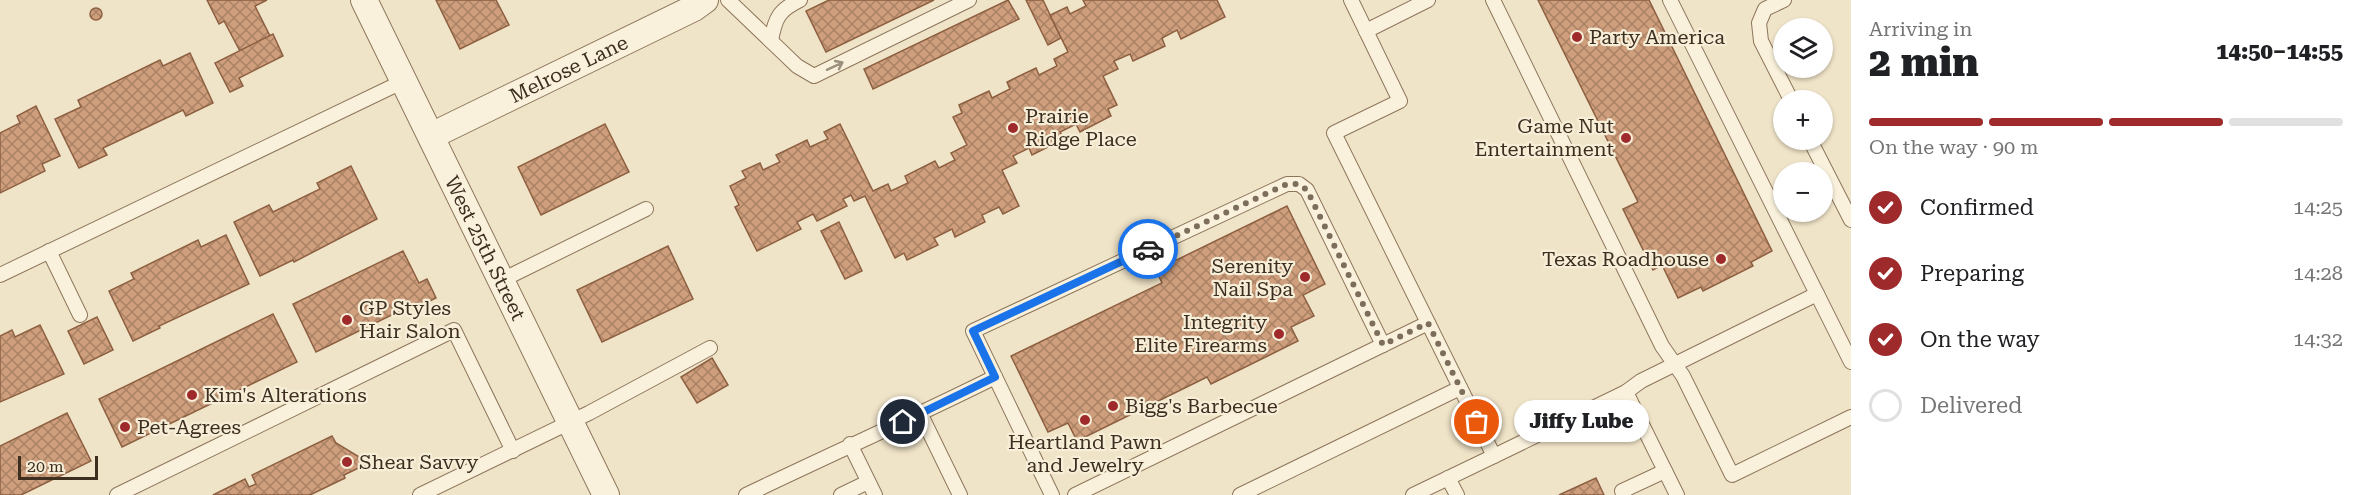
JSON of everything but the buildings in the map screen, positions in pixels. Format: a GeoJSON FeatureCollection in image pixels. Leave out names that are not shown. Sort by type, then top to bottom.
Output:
{"type":"FeatureCollection","features":[{"type":"Feature","properties":{"kind":"street","name":"West 25th Street"},"geometry":{"type":"LineString","coordinates":[[364,0],[606,495]]}},
{"type":"Feature","properties":{"kind":"street","name":"Melrose Lane"},"geometry":{"type":"LineString","coordinates":[[431,136],[694,8],[705,0]]}},
{"type":"Feature","properties":{"kind":"lane"},"geometry":{"type":"LineString","coordinates":[[728,0],[797,66],[814,76],[969,0]]}},
{"type":"Feature","properties":{"kind":"lane"},"geometry":{"type":"LineString","coordinates":[[771,41],[774,24],[784,8],[800,0]]}},
{"type":"Feature","properties":{"kind":"lane"},"geometry":{"type":"LineString","coordinates":[[1351,0],[1400,101],[1334,133],[1494,456]]}},
{"type":"Feature","properties":{"kind":"lane"},"geometry":{"type":"LineString","coordinates":[[1366,30],[1428,0]]}},
{"type":"Feature","properties":{"kind":"lane"},"geometry":{"type":"LineString","coordinates":[[1493,0],[1662,346],[1675,364],[1732,475],[1851,417]]}},
{"type":"Feature","properties":{"kind":"lane"},"geometry":{"type":"LineString","coordinates":[[1670,0],[1851,362]]}},
{"type":"Feature","properties":{"kind":"lane"},"geometry":{"type":"LineString","coordinates":[[1784,0],[1765,9],[1760,23],[1761,41],[1786,90]]}},
{"type":"Feature","properties":{"kind":"lane"},"geometry":{"type":"LineString","coordinates":[[0,275],[404,81]]}},
{"type":"Feature","properties":{"kind":"lane"},"geometry":{"type":"LineString","coordinates":[[1815,150],[1851,220]]}},
{"type":"Feature","properties":{"kind":"lane"},"geometry":{"type":"LineString","coordinates":[[1052,495],[973,331],[1287,184],[1299,184],[1307,190],[1383,345]]}},
{"type":"Feature","properties":{"kind":"lane"},"geometry":{"type":"LineString","coordinates":[[502,280],[645,209]]}},
{"type":"Feature","properties":{"kind":"lane"},"geometry":{"type":"LineString","coordinates":[[49,251],[80,315]]}},
{"type":"Feature","properties":{"kind":"lane"},"geometry":{"type":"LineString","coordinates":[[1413,495],[1626,392],[1641,381],[1817,294]]}},
{"type":"Feature","properties":{"kind":"lane"},"geometry":{"type":"LineString","coordinates":[[1075,495],[1428,323]]}},
{"type":"Feature","properties":{"kind":"lane"},"geometry":{"type":"LineString","coordinates":[[117,495],[454,330],[513,451]]}},
{"type":"Feature","properties":{"kind":"lane"},"geometry":{"type":"LineString","coordinates":[[420,495],[571,423],[710,348]]}},
{"type":"Feature","properties":{"kind":"lane"},"geometry":{"type":"LineString","coordinates":[[746,495],[850,444],[921,415],[995,377]]}},
{"type":"Feature","properties":{"kind":"lane"},"geometry":{"type":"LineString","coordinates":[[1240,495],[1460,388]]}},
{"type":"Feature","properties":{"kind":"lane"},"geometry":{"type":"LineString","coordinates":[[1626,392],[1677,495]]}},
{"type":"Feature","properties":{"kind":"lane"},"geometry":{"type":"LineString","coordinates":[[921,415],[960,495]]}},
{"type":"Feature","properties":{"kind":"lane"},"geometry":{"type":"LineString","coordinates":[[850,444],[875,495]]}},
{"type":"Feature","properties":{"kind":"lane"},"geometry":{"type":"LineString","coordinates":[[1624,495],[1622,491],[1665,471]]}},
{"type":"Feature","properties":{"kind":"lane"},"geometry":{"type":"LineString","coordinates":[[1449,478],[1457,495]]}},
{"type":"Feature","properties":{"kind":"lane"},"geometry":{"type":"LineString","coordinates":[[841,495],[868,482]]}},
{"type":"Feature","properties":{"kind":"way so far"},"geometry":{"type":"LineString","coordinates":[[1148,249],[1287,184],[1299,184],[1307,190],[1383,345],[1428,323],[1477,422]]}},
{"type":"Feature","properties":{"kind":"place","name":"Party America"},"geometry":{"type":"Point","coordinates":[1577,37]}},
{"type":"Feature","properties":{"kind":"place","name":"Prairie Ridge Place"},"geometry":{"type":"Point","coordinates":[1013,128]}},
{"type":"Feature","properties":{"kind":"place","name":"Game Nut Entertainment"},"geometry":{"type":"Point","coordinates":[1626,138]}},
{"type":"Feature","properties":{"kind":"place","name":"Texas Roadhouse"},"geometry":{"type":"Point","coordinates":[1721,259]}},
{"type":"Feature","properties":{"kind":"place","name":"Serenity Nail Spa"},"geometry":{"type":"Point","coordinates":[1305,277]}},
{"type":"Feature","properties":{"kind":"place","name":"GP Styles Hair Salon"},"geometry":{"type":"Point","coordinates":[347,320]}},
{"type":"Feature","properties":{"kind":"place","name":"Integrity Elite Firearms"},"geometry":{"type":"Point","coordinates":[1279,334]}},
{"type":"Feature","properties":{"kind":"place","name":"Kim's Alterations"},"geometry":{"type":"Point","coordinates":[192,395]}},
{"type":"Feature","properties":{"kind":"place","name":"Bigg's Barbecue"},"geometry":{"type":"Point","coordinates":[1113,406]}},
{"type":"Feature","properties":{"kind":"place","name":"Heartland Pawn and Jewelry"},"geometry":{"type":"Point","coordinates":[1085,420]}},
{"type":"Feature","properties":{"kind":"place","name":"Jiffy Lube"},"geometry":{"type":"Point","coordinates":[1477,422]}},
{"type":"Feature","properties":{"kind":"place","name":"Pet-Agrees"},"geometry":{"type":"Point","coordinates":[125,427]}},
{"type":"Feature","properties":{"kind":"place","name":"Shear Savvy"},"geometry":{"type":"Point","coordinates":[347,462]}},
{"type":"Feature","properties":{"kind":"route"},"geometry":{"type":"LineString","coordinates":[[903,422],[995,377],[973,331],[1148,249]]}}]}
